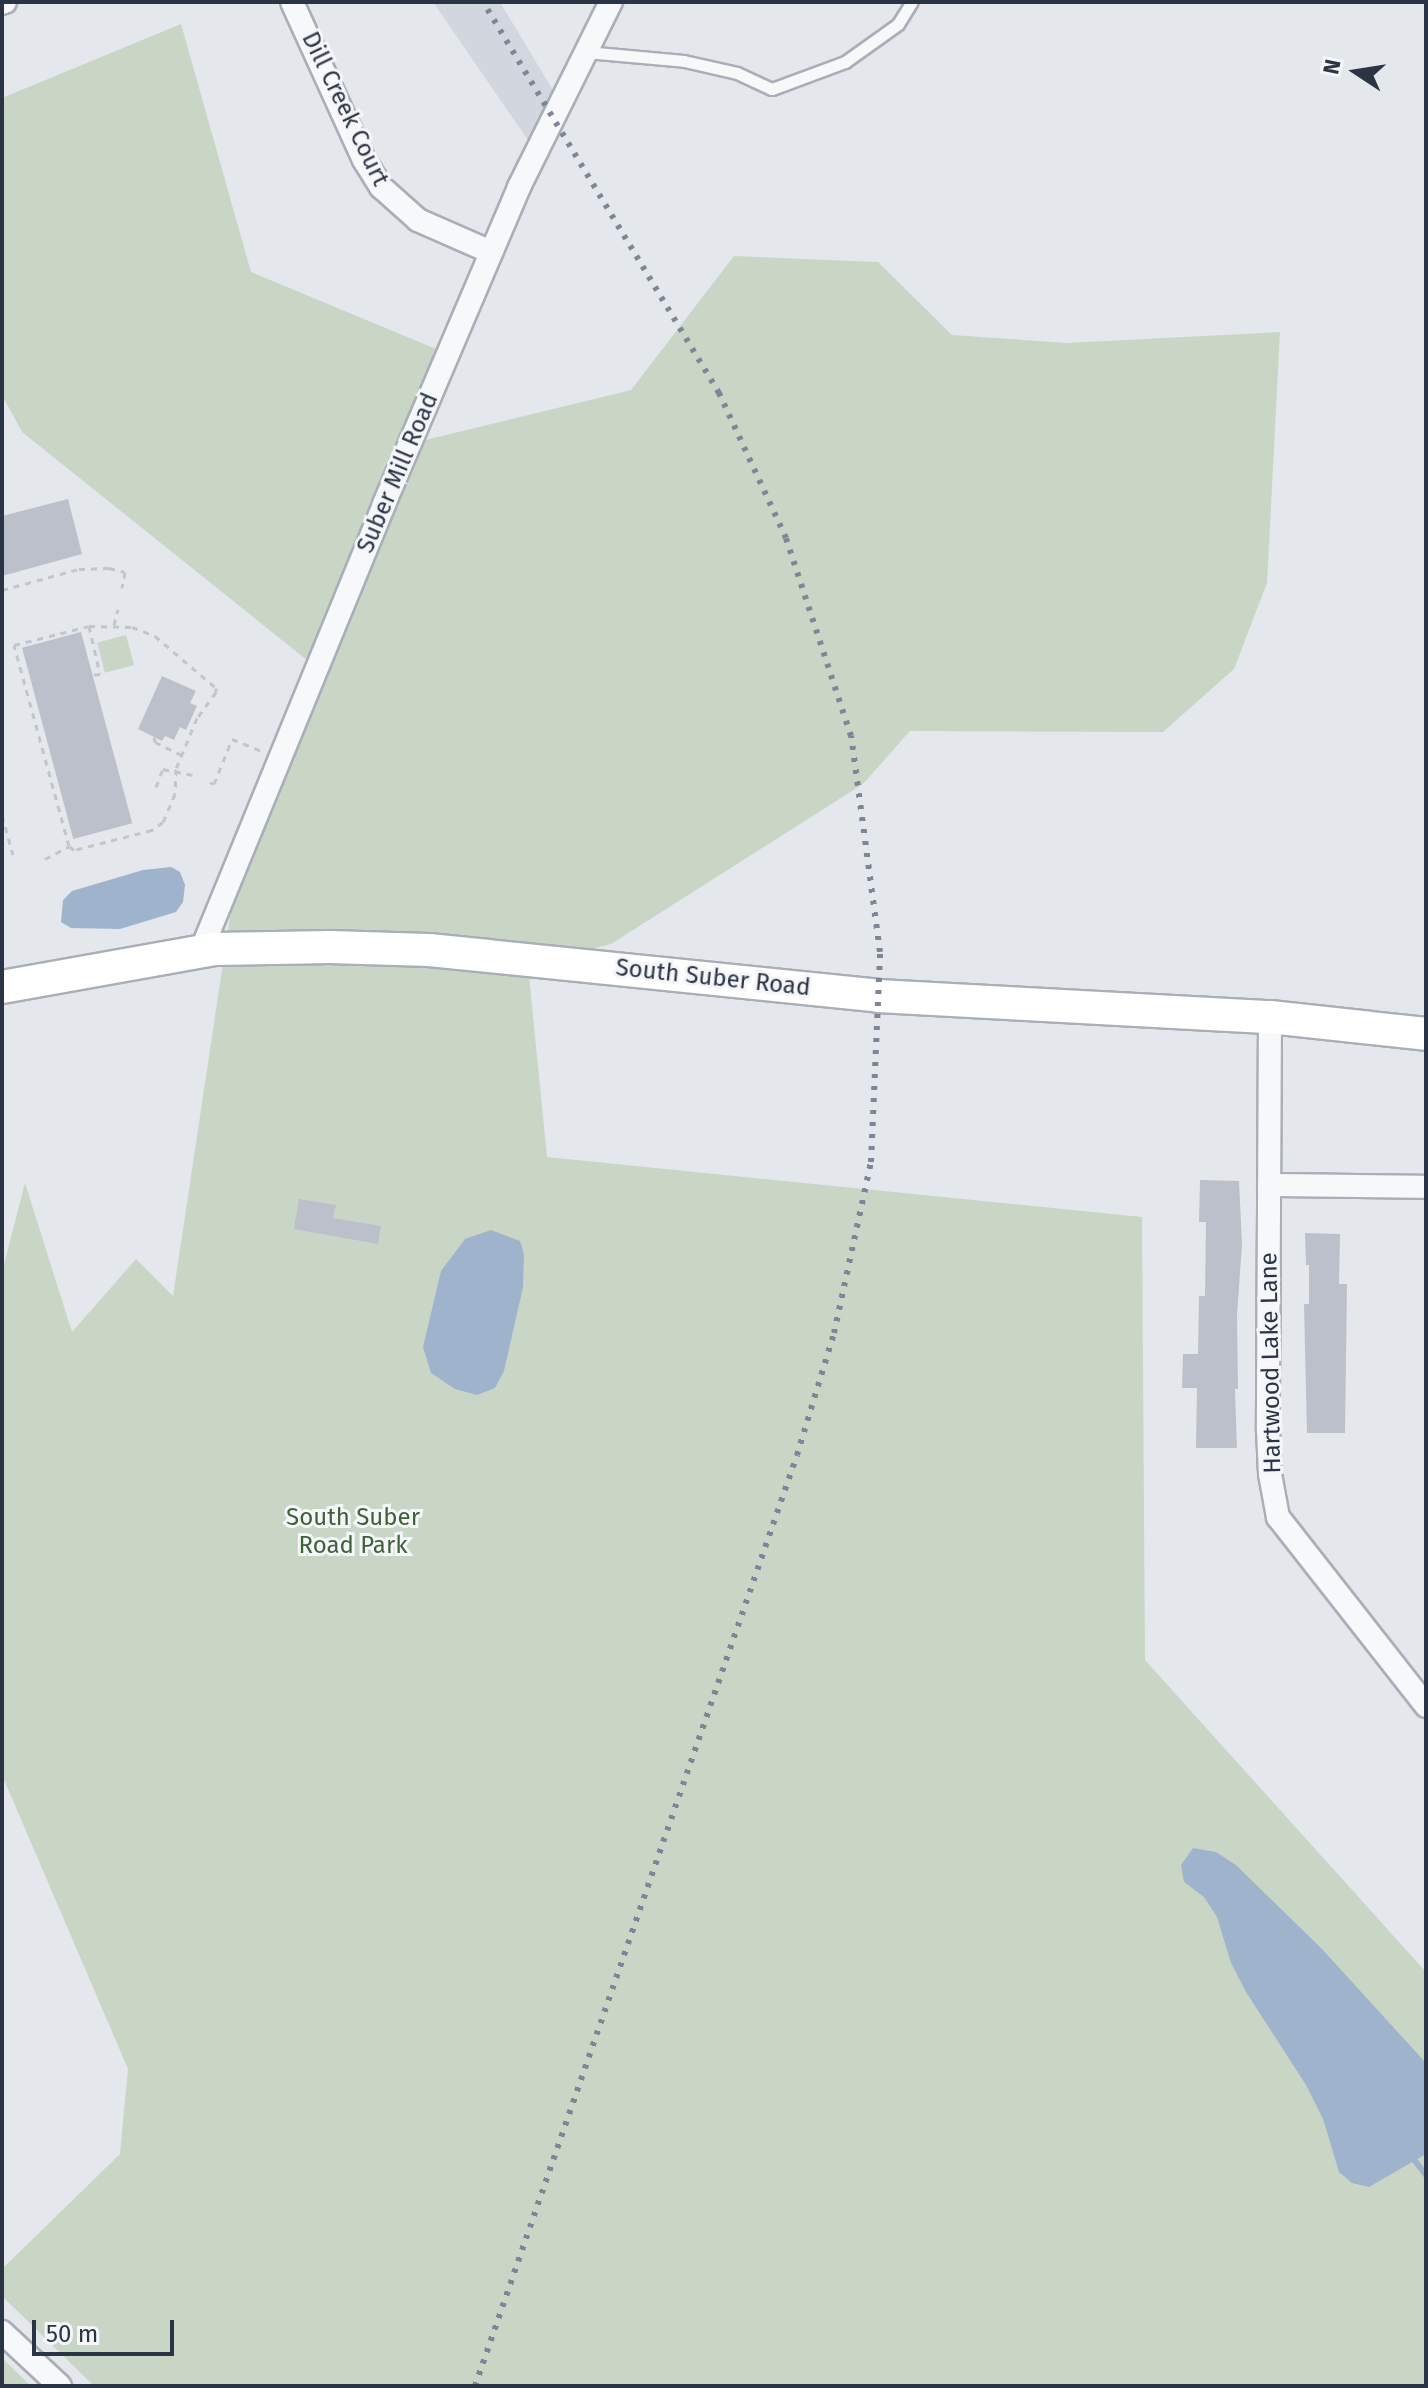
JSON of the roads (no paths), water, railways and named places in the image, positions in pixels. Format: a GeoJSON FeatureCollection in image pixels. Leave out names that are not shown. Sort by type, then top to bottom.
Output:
{"type":"FeatureCollection","features":[{"type":"Feature","properties":{"kind":"street","name":"Dill Creek Court"},"geometry":{"type":"LineString","coordinates":[[292,2],[364,160],[381,187],[418,220],[491,252]]}},
{"type":"Feature","properties":{"kind":"street","name":"Suber Mill Road"},"geometry":{"type":"LineString","coordinates":[[201,951],[491,252],[611,2]]}},
{"type":"Feature","properties":{"kind":"street","name":"South Suber Road"},"geometry":{"type":"LineString","coordinates":[[2,987],[201,951],[330,947],[429,950],[878,996],[1270,1017],[1426,1034]]}},
{"type":"Feature","properties":{"kind":"street","name":"Hartwood Lake Lane"},"geometry":{"type":"LineString","coordinates":[[1270,1017],[1268,1430],[1270,1474],[1278,1517],[1426,1706]]}},
{"type":"Feature","properties":{"kind":"street"},"geometry":{"type":"LineString","coordinates":[[1269,1185],[1426,1187]]}},
{"type":"Feature","properties":{"kind":"street"},"geometry":{"type":"LineString","coordinates":[[2,2332],[60,2386]]}},
{"type":"Feature","properties":{"kind":"lane"},"geometry":{"type":"LineString","coordinates":[[586,52],[684,61],[737,73],[772,89],[845,62],[898,24],[912,2]]}},
{"type":"Feature","properties":{"kind":"water"},"geometry":{"type":"Polygon","coordinates":[[[171,867],[180,872],[185,885],[183,902],[176,912],[120,929],[71,928],[61,922],[63,900],[72,891],[143,870],[171,867]]]}},
{"type":"Feature","properties":{"kind":"water"},"geometry":{"type":"Polygon","coordinates":[[[491,1230],[520,1241],[524,1254],[523,1287],[504,1371],[495,1388],[477,1395],[455,1389],[431,1373],[423,1347],[441,1271],[465,1239],[491,1230]]]}},
{"type":"Feature","properties":{"kind":"water"},"geometry":{"type":"Polygon","coordinates":[[[1193,1848],[1216,1852],[1236,1865],[1322,1949],[1426,2063],[1426,2154],[1369,2187],[1352,2183],[1339,2172],[1323,2119],[1306,2085],[1246,1992],[1231,1963],[1217,1917],[1204,1897],[1184,1882],[1181,1865],[1193,1848]]]}},
{"type":"Feature","properties":{"kind":"waterway"},"geometry":{"type":"LineString","coordinates":[[1415,2161],[1426,2175]]}},
{"type":"Feature","properties":{"kind":"railway"},"geometry":{"type":"LineString","coordinates":[[475,2386],[797,1455],[834,1333],[871,1162],[880,952],[851,736],[786,538],[719,393],[483,2]]}},
{"type":"Feature","properties":{"kind":"park label","name":"South Suber Road Park"},"geometry":{"type":"Point","coordinates":[353,1532]}}]}
